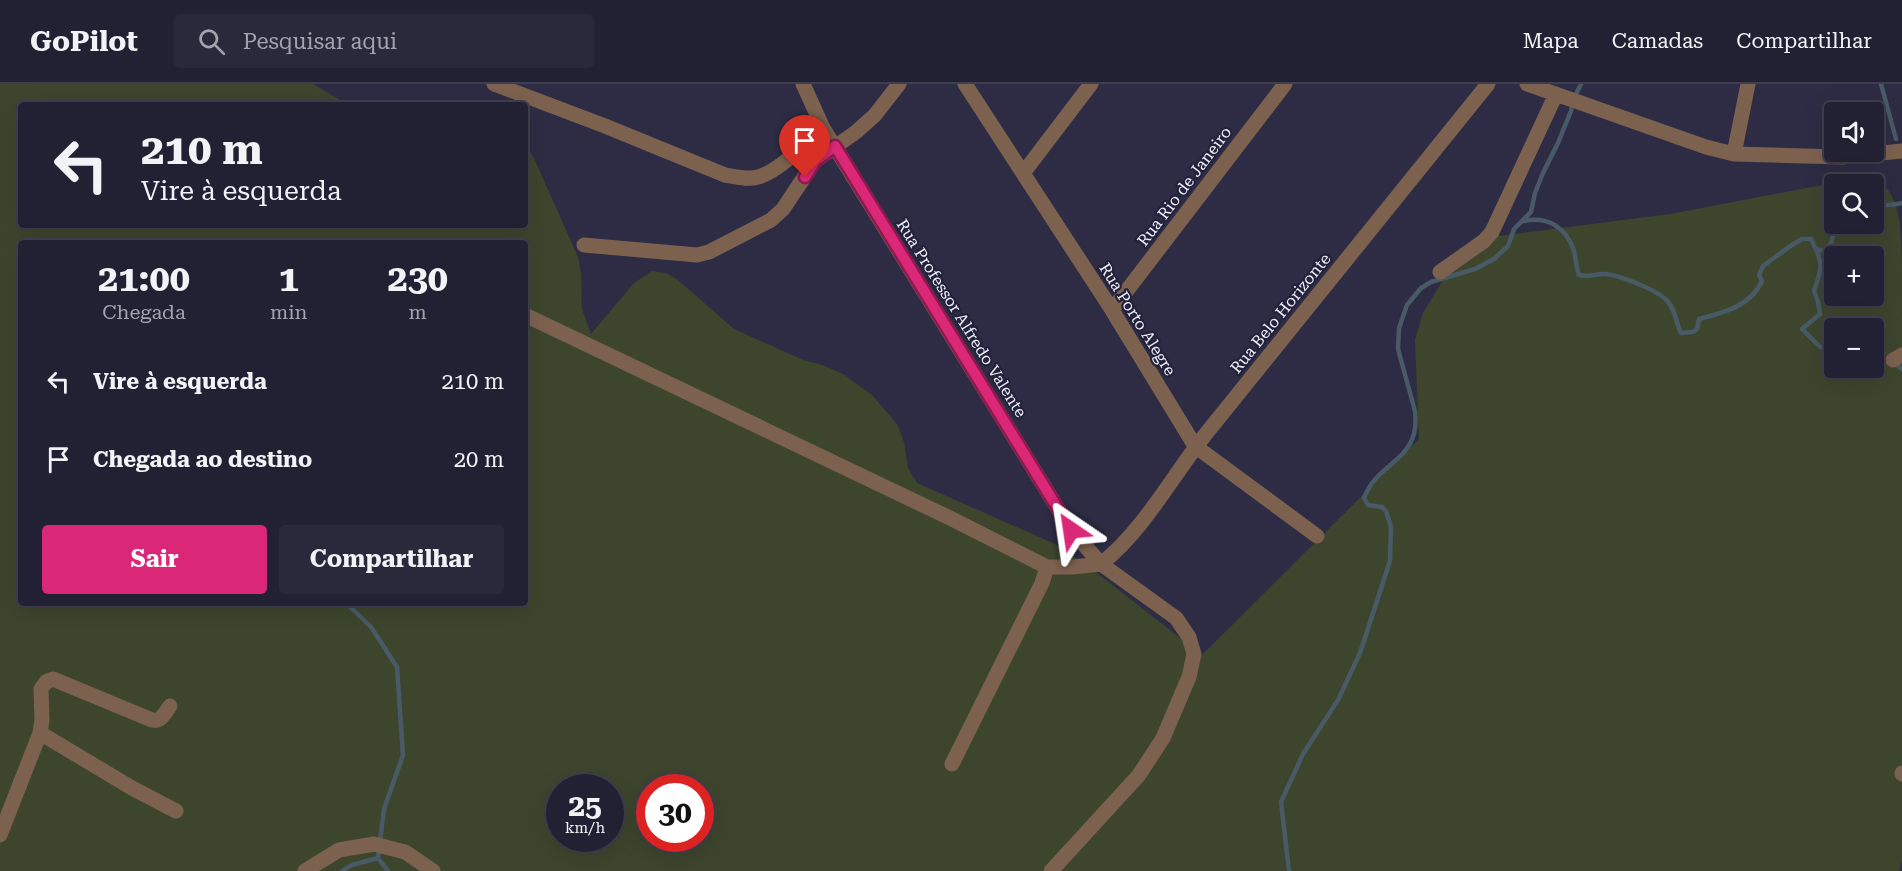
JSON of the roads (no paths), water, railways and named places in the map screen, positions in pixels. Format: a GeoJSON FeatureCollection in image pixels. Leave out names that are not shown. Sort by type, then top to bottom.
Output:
{"type":"FeatureCollection","features":[{"type":"Feature","properties":{"kind":"street"},"geometry":{"type":"LineString","coordinates":[[494,84],[725,175],[743,179],[759,177],[775,169],[823,128]]}},
{"type":"Feature","properties":{"kind":"street","name":"Rua Professor Alfredo Valente"},"geometry":{"type":"LineString","coordinates":[[802,84],[823,128],[1071,530],[1101,564],[1176,618],[1189,637],[1194,654],[1189,677],[1163,738],[1139,775],[1052,871]]}},
{"type":"Feature","properties":{"kind":"street"},"geometry":{"type":"LineString","coordinates":[[584,246],[697,255],[709,252],[771,220],[783,209],[815,161],[856,132],[875,115],[899,84]]}},
{"type":"Feature","properties":{"kind":"street","name":"Rua Porto Alegre"},"geometry":{"type":"LineString","coordinates":[[965,84],[1112,310],[1195,446],[1317,536]]}},
{"type":"Feature","properties":{"kind":"street"},"geometry":{"type":"LineString","coordinates":[[1024,172],[1092,84]]}},
{"type":"Feature","properties":{"kind":"street","name":"Rua Rio de Janeiro"},"geometry":{"type":"LineString","coordinates":[[1112,310],[1285,84]]}},
{"type":"Feature","properties":{"kind":"street","name":"Rua Belo Horizonte"},"geometry":{"type":"LineString","coordinates":[[1101,564],[1131,535],[1195,446],[1488,84]]}},
{"type":"Feature","properties":{"kind":"street"},"geometry":{"type":"LineString","coordinates":[[1527,84],[1706,147],[1734,154],[1842,157],[1902,151]]}},
{"type":"Feature","properties":{"kind":"street"},"geometry":{"type":"LineString","coordinates":[[1734,154],[1748,84]]}},
{"type":"Feature","properties":{"kind":"street"},"geometry":{"type":"LineString","coordinates":[[1440,272],[1484,241],[1492,232],[1556,94]]}},
{"type":"Feature","properties":{"kind":"street"},"geometry":{"type":"LineString","coordinates":[[528,316],[1047,567],[1101,564]]}},
{"type":"Feature","properties":{"kind":"street"},"geometry":{"type":"LineString","coordinates":[[952,764],[1042,584],[1047,567]]}},
{"type":"Feature","properties":{"kind":"street"},"geometry":{"type":"LineString","coordinates":[[0,835],[40,733],[42,720],[40,688],[46,682],[53,680],[157,721],[170,706]]}},
{"type":"Feature","properties":{"kind":"street"},"geometry":{"type":"LineString","coordinates":[[40,733],[132,788],[176,811]]}},
{"type":"Feature","properties":{"kind":"street"},"geometry":{"type":"LineString","coordinates":[[304,871],[339,849],[374,844],[405,852],[433,871]]}},
{"type":"Feature","properties":{"kind":"waterway"},"geometry":{"type":"LineString","coordinates":[[1289,871],[1281,802],[1303,754],[1338,700],[1360,653],[1390,561],[1391,527],[1386,511],[1382,507],[1368,505],[1364,498],[1370,485],[1405,451],[1412,441],[1415,428],[1415,411],[1398,349],[1399,328],[1407,305],[1421,288],[1431,282],[1475,269],[1494,259],[1508,246],[1514,229],[1531,212],[1535,193],[1581,84]]}},
{"type":"Feature","properties":{"kind":"waterway"},"geometry":{"type":"LineString","coordinates":[[1881,84],[1896,139]]}},
{"type":"Feature","properties":{"kind":"waterway"},"geometry":{"type":"LineString","coordinates":[[1884,206],[1902,203]]}},
{"type":"Feature","properties":{"kind":"waterway"},"geometry":{"type":"LineString","coordinates":[[1524,221],[1541,220],[1561,230],[1571,243],[1579,275],[1613,275],[1665,298],[1673,310],[1681,333],[1693,332],[1697,329],[1699,319],[1727,311],[1751,297],[1762,281],[1759,275],[1763,266],[1802,239],[1811,239],[1820,265],[1814,291],[1820,314],[1802,329],[1820,347],[1824,348]]}},
{"type":"Feature","properties":{"kind":"waterway"},"geometry":{"type":"LineString","coordinates":[[1816,249],[1824,251],[1831,243],[1833,234]]}},
{"type":"Feature","properties":{"kind":"waterway"},"geometry":{"type":"LineString","coordinates":[[1884,360],[1902,369]]}},
{"type":"Feature","properties":{"kind":"waterway"},"geometry":{"type":"LineString","coordinates":[[349,606],[371,627],[397,667],[403,755],[384,809],[378,858],[388,871]]}},
{"type":"Feature","properties":{"kind":"waterway"},"geometry":{"type":"LineString","coordinates":[[342,871],[352,865],[378,858]]}}]}
